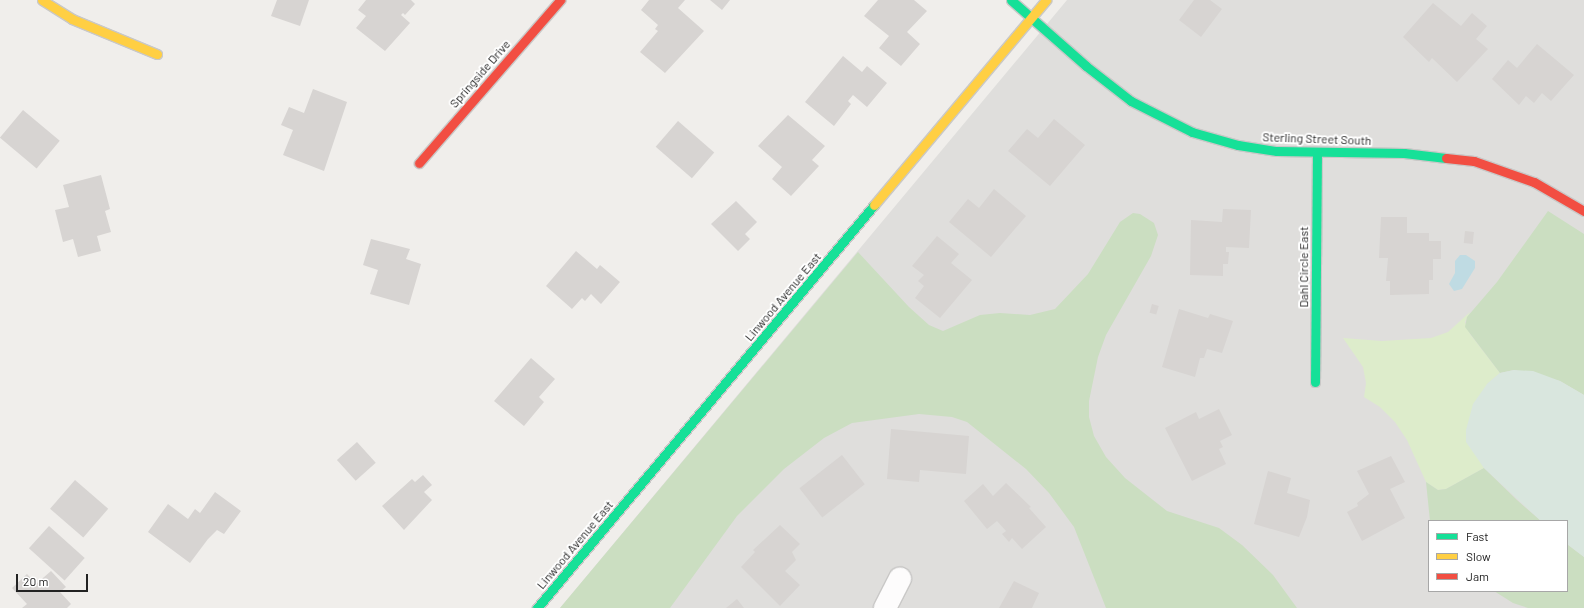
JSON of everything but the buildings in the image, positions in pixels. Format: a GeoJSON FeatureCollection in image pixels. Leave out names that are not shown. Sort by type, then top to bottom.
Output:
{"type":"FeatureCollection","features":[{"type":"Feature","properties":{"kind":"street"},"geometry":{"type":"LineString","coordinates":[[42,0],[79,22],[157,54]]}},
{"type":"Feature","properties":{"kind":"street","name":"Springside Drive"},"geometry":{"type":"LineString","coordinates":[[419,163],[560,0]]}},
{"type":"Feature","properties":{"kind":"street","name":"Sterling Street South"},"geometry":{"type":"LineString","coordinates":[[1011,0],[1115,89],[1172,124],[1238,145],[1277,151],[1317,153],[1404,153],[1474,161],[1534,182],[1584,211]]}},
{"type":"Feature","properties":{"kind":"street","name":"Linwood Avenue East"},"geometry":{"type":"LineString","coordinates":[[537,608],[1046,0]]}},
{"type":"Feature","properties":{"kind":"street","name":"Dahl Circle East"},"geometry":{"type":"LineString","coordinates":[[1315,382],[1317,153]]}},
{"type":"Feature","properties":{"kind":"street"},"geometry":{"type":"LineString","coordinates":[[885,608],[900,579]]}},
{"type":"Feature","properties":{"kind":"shaded area"},"geometry":{"type":"Polygon","coordinates":[[[1067,0],[1584,0],[1584,608],[560,608],[1067,0]]]}},
{"type":"Feature","properties":{"kind":"shaded area"},"geometry":{"type":"Polygon","coordinates":[[[1514,370],[1533,371],[1560,381],[1584,395],[1584,557],[1568,545],[1568,520],[1540,520],[1484,468],[1466,442],[1466,430],[1473,404],[1487,384],[1500,373],[1514,370]]]}},
{"type":"Feature","properties":{"kind":"green space"},"geometry":{"type":"Polygon","coordinates":[[[1548,211],[1584,234],[1584,395],[1560,381],[1514,370],[1500,373],[1465,327],[1467,317],[1497,282],[1548,211]]]}},
{"type":"Feature","properties":{"kind":"green space"},"geometry":{"type":"Polygon","coordinates":[[[1133,213],[1140,214],[1154,223],[1158,235],[1151,256],[1106,335],[1098,357],[1089,401],[1089,417],[1094,436],[1106,457],[1125,478],[1167,511],[1219,528],[1242,545],[1273,575],[1297,608],[1106,608],[1074,527],[1049,493],[1026,469],[967,422],[952,417],[919,414],[852,423],[824,438],[784,469],[737,516],[670,608],[560,608],[858,252],[909,307],[929,325],[943,331],[980,315],[1000,313],[1030,315],[1055,309],[1088,274],[1120,222],[1133,213]]]}},
{"type":"Feature","properties":{"kind":"green space"},"geometry":{"type":"Polygon","coordinates":[[[1470,312],[1465,322],[1470,334],[1500,373],[1487,384],[1481,463],[1484,468],[1446,489],[1438,490],[1426,482],[1407,440],[1395,422],[1380,407],[1364,397],[1366,383],[1363,367],[1343,338],[1382,341],[1431,338],[1448,332],[1470,312]]]}},
{"type":"Feature","properties":{"kind":"green space"},"geometry":{"type":"Polygon","coordinates":[[[1484,468],[1540,520],[1430,520],[1426,482],[1438,490],[1446,489],[1484,468]]]}},
{"type":"Feature","properties":{"kind":"green space"},"geometry":{"type":"Polygon","coordinates":[[[1568,545],[1584,557],[1584,608],[1528,608],[1513,603],[1496,592],[1568,592],[1568,545]]]}},
{"type":"Feature","properties":{"kind":"water"},"geometry":{"type":"Polygon","coordinates":[[[1460,255],[1466,255],[1475,261],[1475,268],[1462,289],[1454,291],[1449,284],[1455,273],[1455,261],[1460,255]]]}},
{"type":"Feature","properties":{"kind":"traffic: fast"},"geometry":{"type":"LineString","coordinates":[[1011,0],[1086,66],[1131,101],[1192,132],[1238,145],[1277,151],[1404,153],[1446,158]]}},
{"type":"Feature","properties":{"kind":"traffic: fast"},"geometry":{"type":"LineString","coordinates":[[1315,382],[1317,153]]}},
{"type":"Feature","properties":{"kind":"traffic: fast"},"geometry":{"type":"LineString","coordinates":[[537,608],[874,205]]}},
{"type":"Feature","properties":{"kind":"traffic: slow"},"geometry":{"type":"LineString","coordinates":[[42,0],[72,19],[157,54]]}},
{"type":"Feature","properties":{"kind":"traffic: slow"},"geometry":{"type":"LineString","coordinates":[[874,205],[1046,0]]}},
{"type":"Feature","properties":{"kind":"traffic: jam"},"geometry":{"type":"LineString","coordinates":[[419,163],[560,0]]}},
{"type":"Feature","properties":{"kind":"traffic: jam"},"geometry":{"type":"LineString","coordinates":[[1446,158],[1474,161],[1534,182],[1584,211]]}}]}
